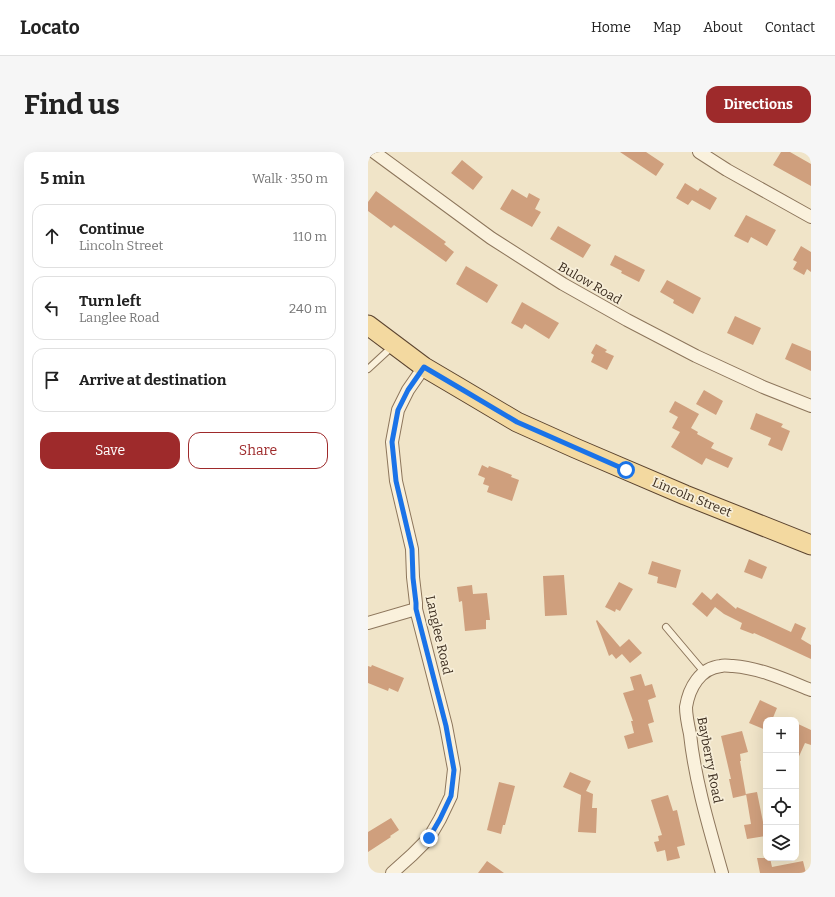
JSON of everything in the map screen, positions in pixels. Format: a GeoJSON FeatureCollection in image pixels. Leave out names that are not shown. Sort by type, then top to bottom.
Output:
{"type":"FeatureCollection","features":[{"type":"Feature","properties":{"kind":"main road","name":"Lincoln Street"},"geometry":{"type":"LineString","coordinates":[[368,325],[424,367],[517,422],[679,492],[811,546]]}},
{"type":"Feature","properties":{"kind":"street","name":"Bulow Road"},"geometry":{"type":"LineString","coordinates":[[374,152],[491,238],[563,284],[696,356],[763,387],[811,406]]}},
{"type":"Feature","properties":{"kind":"street"},"geometry":{"type":"LineString","coordinates":[[698,152],[811,217]]}},
{"type":"Feature","properties":{"kind":"street","name":"Langlee Road"},"geometry":{"type":"LineString","coordinates":[[392,873],[429,838],[451,796],[454,770],[446,726],[416,609],[412,549],[396,481],[392,442],[398,410],[408,390],[424,367]]}},
{"type":"Feature","properties":{"kind":"street"},"geometry":{"type":"LineString","coordinates":[[368,623],[416,609]]}},
{"type":"Feature","properties":{"kind":"street"},"geometry":{"type":"LineString","coordinates":[[704,672],[721,665],[752,669],[811,690]]}},
{"type":"Feature","properties":{"kind":"street","name":"Bayberry Road"},"geometry":{"type":"LineString","coordinates":[[704,672],[691,689],[686,708],[698,786],[722,873]]}},
{"type":"Feature","properties":{"kind":"lane"},"geometry":{"type":"LineString","coordinates":[[368,369],[394,345]]}},
{"type":"Feature","properties":{"kind":"lane"},"geometry":{"type":"LineString","coordinates":[[666,627],[704,672]]}},
{"type":"Feature","properties":{"kind":"building"},"geometry":{"type":"Polygon","coordinates":[[[620,152],[646,152],[664,164],[656,176],[620,152]]]}},
{"type":"Feature","properties":{"kind":"building"},"geometry":{"type":"Polygon","coordinates":[[[781,152],[790,152],[811,164],[811,186],[773,165],[781,152]]]}},
{"type":"Feature","properties":{"kind":"building"},"geometry":{"type":"Polygon","coordinates":[[[462,160],[483,177],[473,190],[451,173],[462,160]]]}},
{"type":"Feature","properties":{"kind":"building"},"geometry":{"type":"Polygon","coordinates":[[[685,183],[698,191],[700,188],[717,198],[710,210],[692,200],[688,205],[676,198],[685,183]]]}},
{"type":"Feature","properties":{"kind":"building"},"geometry":{"type":"Polygon","coordinates":[[[512,189],[527,198],[529,193],[540,199],[535,209],[541,212],[532,227],[500,209],[512,189]]]}},
{"type":"Feature","properties":{"kind":"building"},"geometry":{"type":"Polygon","coordinates":[[[376,191],[446,242],[444,244],[454,252],[446,262],[394,225],[391,228],[368,211],[368,202],[376,191]]]}},
{"type":"Feature","properties":{"kind":"building"},"geometry":{"type":"Polygon","coordinates":[[[746,215],[776,230],[767,246],[751,237],[748,243],[734,236],[746,215]]]}},
{"type":"Feature","properties":{"kind":"building"},"geometry":{"type":"Polygon","coordinates":[[[558,226],[591,245],[583,258],[550,239],[558,226]]]}},
{"type":"Feature","properties":{"kind":"building"},"geometry":{"type":"Polygon","coordinates":[[[801,246],[811,252],[811,272],[807,269],[804,275],[793,269],[797,262],[793,260],[801,246]]]}},
{"type":"Feature","properties":{"kind":"building"},"geometry":{"type":"Polygon","coordinates":[[[615,255],[645,270],[639,282],[621,273],[622,271],[610,265],[615,255]]]}},
{"type":"Feature","properties":{"kind":"building"},"geometry":{"type":"Polygon","coordinates":[[[466,266],[498,285],[487,303],[456,284],[466,266]]]}},
{"type":"Feature","properties":{"kind":"building"},"geometry":{"type":"Polygon","coordinates":[[[667,280],[701,298],[693,314],[673,303],[674,300],[660,292],[667,280]]]}},
{"type":"Feature","properties":{"kind":"building"},"geometry":{"type":"Polygon","coordinates":[[[522,302],[559,323],[549,339],[525,324],[522,329],[511,323],[522,302]]]}},
{"type":"Feature","properties":{"kind":"building"},"geometry":{"type":"Polygon","coordinates":[[[735,316],[761,328],[753,345],[727,333],[735,316]]]}},
{"type":"Feature","properties":{"kind":"building"},"geometry":{"type":"Polygon","coordinates":[[[792,343],[811,351],[811,371],[785,359],[792,343]]]}},
{"type":"Feature","properties":{"kind":"building"},"geometry":{"type":"Polygon","coordinates":[[[596,344],[607,350],[605,352],[614,356],[607,370],[591,362],[594,355],[591,353],[596,344]]]}},
{"type":"Feature","properties":{"kind":"building"},"geometry":{"type":"Polygon","coordinates":[[[704,390],[723,401],[716,415],[696,404],[704,390]]]}},
{"type":"Feature","properties":{"kind":"building"},"geometry":{"type":"Polygon","coordinates":[[[675,401],[699,414],[691,428],[698,432],[697,434],[714,443],[711,448],[733,458],[728,468],[706,458],[702,465],[671,447],[680,432],[672,428],[678,417],[669,412],[675,401]]]}},
{"type":"Feature","properties":{"kind":"building"},"geometry":{"type":"Polygon","coordinates":[[[756,413],[783,424],[781,427],[790,431],[782,451],[768,445],[771,438],[750,429],[756,413]]]}},
{"type":"Feature","properties":{"kind":"building"},"geometry":{"type":"Polygon","coordinates":[[[482,465],[488,468],[489,466],[512,475],[511,477],[519,480],[512,501],[487,492],[489,486],[483,484],[485,478],[478,475],[482,465]]]}},
{"type":"Feature","properties":{"kind":"building"},"geometry":{"type":"Polygon","coordinates":[[[749,559],[767,567],[762,579],[744,572],[749,559]]]}},
{"type":"Feature","properties":{"kind":"building"},"geometry":{"type":"Polygon","coordinates":[[[652,561],[681,570],[676,588],[657,583],[658,577],[648,574],[652,561]]]}},
{"type":"Feature","properties":{"kind":"building"},"geometry":{"type":"Polygon","coordinates":[[[564,575],[567,615],[545,616],[543,576],[564,575]]]}},
{"type":"Feature","properties":{"kind":"building"},"geometry":{"type":"Polygon","coordinates":[[[619,582],[633,589],[620,611],[616,609],[615,612],[605,607],[619,582]]]}},
{"type":"Feature","properties":{"kind":"building"},"geometry":{"type":"Polygon","coordinates":[[[472,585],[473,594],[487,593],[490,620],[486,620],[486,629],[465,631],[462,601],[459,602],[457,587],[472,585]]]}},
{"type":"Feature","properties":{"kind":"building"},"geometry":{"type":"Polygon","coordinates":[[[702,592],[711,600],[717,593],[736,609],[737,607],[791,632],[795,623],[806,628],[801,639],[811,645],[811,659],[754,633],[753,634],[740,629],[742,623],[724,614],[715,607],[707,617],[692,604],[702,592]]]}},
{"type":"Feature","properties":{"kind":"building"},"geometry":{"type":"Polygon","coordinates":[[[597,620],[620,647],[629,639],[642,653],[630,663],[622,654],[616,659],[612,654],[609,656],[596,621],[597,620]]]}},
{"type":"Feature","properties":{"kind":"building"},"geometry":{"type":"Polygon","coordinates":[[[372,665],[404,678],[398,692],[389,688],[388,691],[368,683],[368,666],[371,667],[372,665]]]}},
{"type":"Feature","properties":{"kind":"building"},"geometry":{"type":"Polygon","coordinates":[[[641,674],[645,686],[652,684],[656,697],[648,700],[654,722],[648,724],[653,742],[628,749],[624,736],[634,733],[631,721],[633,721],[623,693],[634,690],[630,677],[641,674]]]}},
{"type":"Feature","properties":{"kind":"building"},"geometry":{"type":"Polygon","coordinates":[[[760,700],[777,708],[773,717],[763,717],[763,729],[749,723],[760,700]]]}},
{"type":"Feature","properties":{"kind":"building"},"geometry":{"type":"Polygon","coordinates":[[[799,724],[811,730],[811,745],[805,743],[799,756],[799,724]]]}},
{"type":"Feature","properties":{"kind":"building"},"geometry":{"type":"Polygon","coordinates":[[[742,731],[748,752],[740,754],[746,795],[733,798],[729,779],[731,779],[721,736],[742,731]]]}},
{"type":"Feature","properties":{"kind":"building"},"geometry":{"type":"Polygon","coordinates":[[[570,772],[591,781],[586,791],[593,794],[592,808],[597,808],[596,833],[578,832],[581,795],[563,787],[570,772]]]}},
{"type":"Feature","properties":{"kind":"building"},"geometry":{"type":"Polygon","coordinates":[[[499,782],[515,786],[505,825],[503,825],[501,834],[487,830],[499,782]]]}},
{"type":"Feature","properties":{"kind":"building"},"geometry":{"type":"Polygon","coordinates":[[[757,792],[763,822],[763,836],[747,839],[744,825],[751,824],[746,794],[757,792]]]}},
{"type":"Feature","properties":{"kind":"building"},"geometry":{"type":"Polygon","coordinates":[[[668,795],[673,811],[677,810],[685,845],[677,847],[680,858],[667,861],[665,850],[657,852],[654,842],[659,841],[658,836],[662,835],[651,800],[668,795]]]}},
{"type":"Feature","properties":{"kind":"building"},"geometry":{"type":"Polygon","coordinates":[[[391,818],[399,830],[368,852],[368,832],[391,818]]]}},
{"type":"Feature","properties":{"kind":"building"},"geometry":{"type":"Polygon","coordinates":[[[757,858],[763,858],[763,861],[771,861],[772,867],[803,861],[806,873],[760,873],[757,858]]]}},
{"type":"Feature","properties":{"kind":"building"},"geometry":{"type":"Polygon","coordinates":[[[487,861],[504,873],[478,873],[487,861]]]}},
{"type":"Feature","properties":{"kind":"route"},"geometry":{"type":"LineString","coordinates":[[429,838],[451,796],[454,770],[446,726],[416,609],[412,549],[396,481],[392,442],[398,410],[408,390],[424,367],[517,422],[626,470]]}}]}
